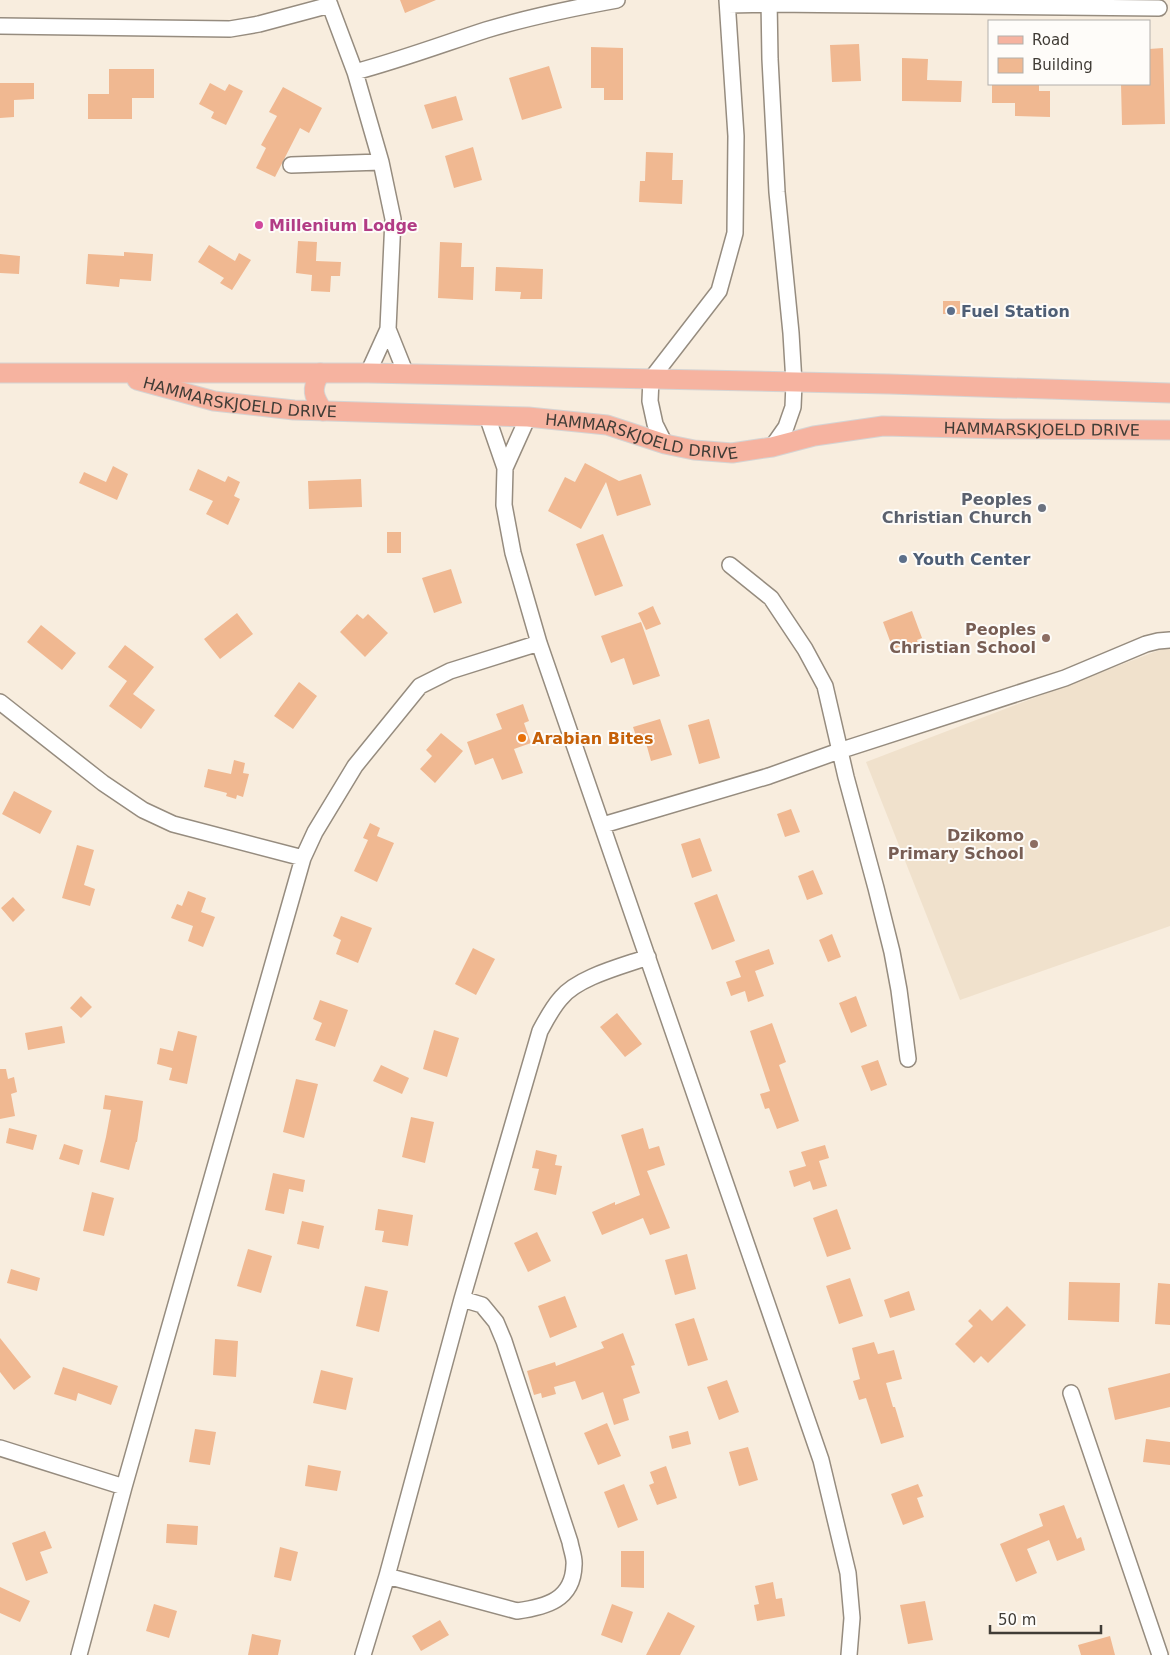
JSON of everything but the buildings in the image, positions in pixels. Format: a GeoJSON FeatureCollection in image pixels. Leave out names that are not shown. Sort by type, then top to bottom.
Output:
{"type":"FeatureCollection","features":[{"type":"Feature","properties":{"kind":"main road","name":"HAMMARSKJOELD DRIVE"},"geometry":{"type":"LineString","coordinates":[[0,373],[368,373],[889,384],[1168,396]]}},
{"type":"Feature","properties":{"kind":"main road"},"geometry":{"type":"LineString","coordinates":[[320,373],[314,383],[314,392],[323,411]]}},
{"type":"Feature","properties":{"kind":"main road","name":"HAMMARSKJOELD DRIVE"},"geometry":{"type":"LineString","coordinates":[[114,374],[214,401],[294,410],[528,417],[607,425],[665,444],[694,450],[732,453],[772,447],[814,436],[883,426],[1002,429],[1168,428]]}},
{"type":"Feature","properties":{"kind":"street"},"geometry":{"type":"LineString","coordinates":[[355,72],[488,30],[584,3],[617,0]]}},
{"type":"Feature","properties":{"kind":"street"},"geometry":{"type":"LineString","coordinates":[[0,26],[230,29],[259,24],[329,2],[355,72],[381,162],[393,219],[388,329],[368,373]]}},
{"type":"Feature","properties":{"kind":"street"},"geometry":{"type":"LineString","coordinates":[[769,2],[777,192],[794,383],[793,407],[786,427],[772,447]]}},
{"type":"Feature","properties":{"kind":"street"},"geometry":{"type":"LineString","coordinates":[[665,444],[655,424],[650,401],[650,379],[718,291],[735,233],[736,136],[728,3],[1159,8]]}},
{"type":"Feature","properties":{"kind":"street"},"geometry":{"type":"LineString","coordinates":[[291,165],[381,162]]}},
{"type":"Feature","properties":{"kind":"street"},"geometry":{"type":"LineString","coordinates":[[388,329],[406,374]]}},
{"type":"Feature","properties":{"kind":"street"},"geometry":{"type":"LineString","coordinates":[[487,416],[505,468],[504,505],[513,553],[539,643],[821,1460],[848,1573],[852,1618],[849,1655]]}},
{"type":"Feature","properties":{"kind":"street"},"geometry":{"type":"LineString","coordinates":[[505,468],[528,417]]}},
{"type":"Feature","properties":{"kind":"street"},"geometry":{"type":"LineString","coordinates":[[730,565],[771,598],[805,649],[825,686],[856,818],[892,952],[908,1058]]}},
{"type":"Feature","properties":{"kind":"street"},"geometry":{"type":"LineString","coordinates":[[603,825],[769,776],[839,750],[1065,678],[1146,644],[1170,640]]}},
{"type":"Feature","properties":{"kind":"street"},"geometry":{"type":"LineString","coordinates":[[79,1655],[124,1487],[303,858],[315,832],[355,766],[420,686],[450,671],[539,643]]}},
{"type":"Feature","properties":{"kind":"street"},"geometry":{"type":"LineString","coordinates":[[0,702],[103,783],[143,810],[172,824],[303,858]]}},
{"type":"Feature","properties":{"kind":"street"},"geometry":{"type":"LineString","coordinates":[[362,1655],[387,1576],[462,1299],[540,1031],[562,996],[584,980],[648,957]]}},
{"type":"Feature","properties":{"kind":"street"},"geometry":{"type":"LineString","coordinates":[[387,1576],[517,1611],[539,1608],[558,1600],[570,1584],[575,1564],[570,1542],[504,1341],[496,1322],[482,1305],[462,1299]]}},
{"type":"Feature","properties":{"kind":"street"},"geometry":{"type":"LineString","coordinates":[[1072,1393],[1160,1655]]}},
{"type":"Feature","properties":{"kind":"street"},"geometry":{"type":"LineString","coordinates":[[0,1448],[124,1487]]}},
{"type":"Feature","properties":{"kind":"shaded area","name":"Dzikomo Primary School"},"geometry":{"type":"Polygon","coordinates":[[[1170,646],[1170,926],[960,1000],[866,762],[1170,646]]]}},
{"type":"Feature","properties":{"kind":"place","name":"Millenium Lodge"},"geometry":{"type":"Point","coordinates":[259,225]}},
{"type":"Feature","properties":{"kind":"place","name":"Fuel Station"},"geometry":{"type":"Point","coordinates":[951,311]}},
{"type":"Feature","properties":{"kind":"place","name":"Peoples Christian Church"},"geometry":{"type":"Point","coordinates":[1042,508]}},
{"type":"Feature","properties":{"kind":"place","name":"Youth Center"},"geometry":{"type":"Point","coordinates":[903,559]}},
{"type":"Feature","properties":{"kind":"place","name":"Peoples Christian School"},"geometry":{"type":"Point","coordinates":[1046,638]}},
{"type":"Feature","properties":{"kind":"place","name":"Arabian Bites"},"geometry":{"type":"Point","coordinates":[522,738]}},
{"type":"Feature","properties":{"kind":"place","name":"Dzikomo Primary School"},"geometry":{"type":"Point","coordinates":[1034,844]}}]}
